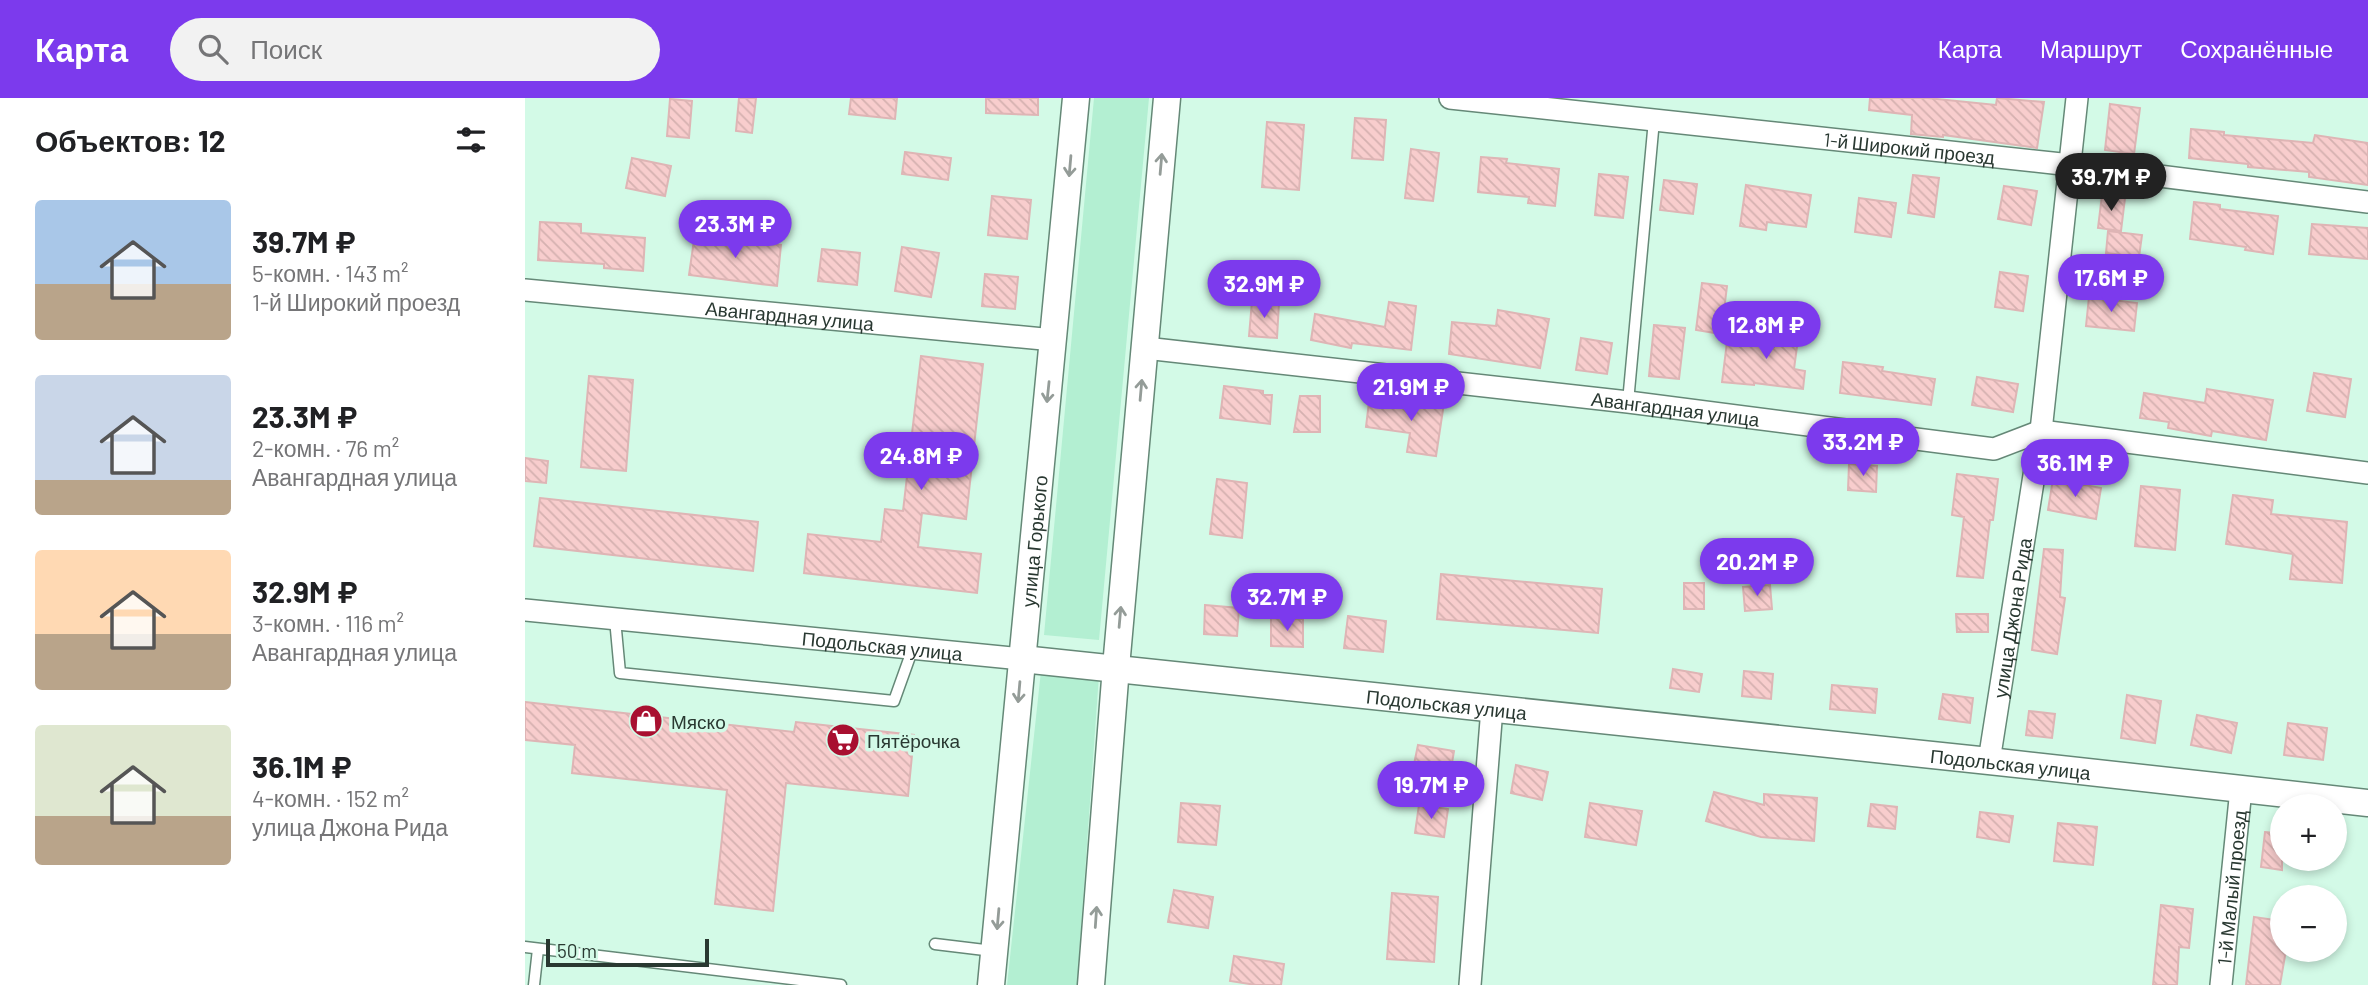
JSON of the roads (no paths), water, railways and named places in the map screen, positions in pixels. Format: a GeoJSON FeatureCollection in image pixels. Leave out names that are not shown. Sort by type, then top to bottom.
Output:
{"type":"FeatureCollection","features":[{"type":"Feature","properties":{"kind":"street","name":"улица Горького"},"geometry":{"type":"LineString","coordinates":[[991,985],[1076,98]]}},
{"type":"Feature","properties":{"kind":"street"},"geometry":{"type":"LineString","coordinates":[[1091,985],[1116,667],[1167,98]]}},
{"type":"Feature","properties":{"kind":"street","name":"1-й Широкий проезд"},"geometry":{"type":"LineString","coordinates":[[1450,98],[2071,165],[2368,202]]}},
{"type":"Feature","properties":{"kind":"street","name":"улица Джона Рида"},"geometry":{"type":"LineString","coordinates":[[1989,761],[2041,431],[2077,98]]}},
{"type":"Feature","properties":{"kind":"street","name":"Авангардная улица"},"geometry":{"type":"LineString","coordinates":[[525,290],[1054,340]]}},
{"type":"Feature","properties":{"kind":"street","name":"Авангардная улица"},"geometry":{"type":"LineString","coordinates":[[1145,348],[1628,402],[1994,449],[2041,431],[2368,473]]}},
{"type":"Feature","properties":{"kind":"street","name":"Подольская улица"},"geometry":{"type":"LineString","coordinates":[[525,610],[1116,667],[2368,803]]}},
{"type":"Feature","properties":{"kind":"street"},"geometry":{"type":"LineString","coordinates":[[1470,985],[1492,708]]}},
{"type":"Feature","properties":{"kind":"street","name":"1-й Малый проезд"},"geometry":{"type":"LineString","coordinates":[[2221,985],[2241,789]]}},
{"type":"Feature","properties":{"kind":"lane"},"geometry":{"type":"LineString","coordinates":[[1628,402],[1654,120]]}},
{"type":"Feature","properties":{"kind":"lane"},"geometry":{"type":"LineString","coordinates":[[615,619],[620,673],[894,701],[913,648]]}},
{"type":"Feature","properties":{"kind":"lane"},"geometry":{"type":"LineString","coordinates":[[935,944],[995,952]]}},
{"type":"Feature","properties":{"kind":"lane"},"geometry":{"type":"LineString","coordinates":[[525,947],[841,985]]}},
{"type":"Feature","properties":{"kind":"lane"},"geometry":{"type":"LineString","coordinates":[[534,985],[538,949]]}},
{"type":"Feature","properties":{"kind":"place","name":"Мяско"},"geometry":{"type":"Point","coordinates":[646,721]}},
{"type":"Feature","properties":{"kind":"place","name":"Пятёрочка"},"geometry":{"type":"Point","coordinates":[843,740]}}]}
